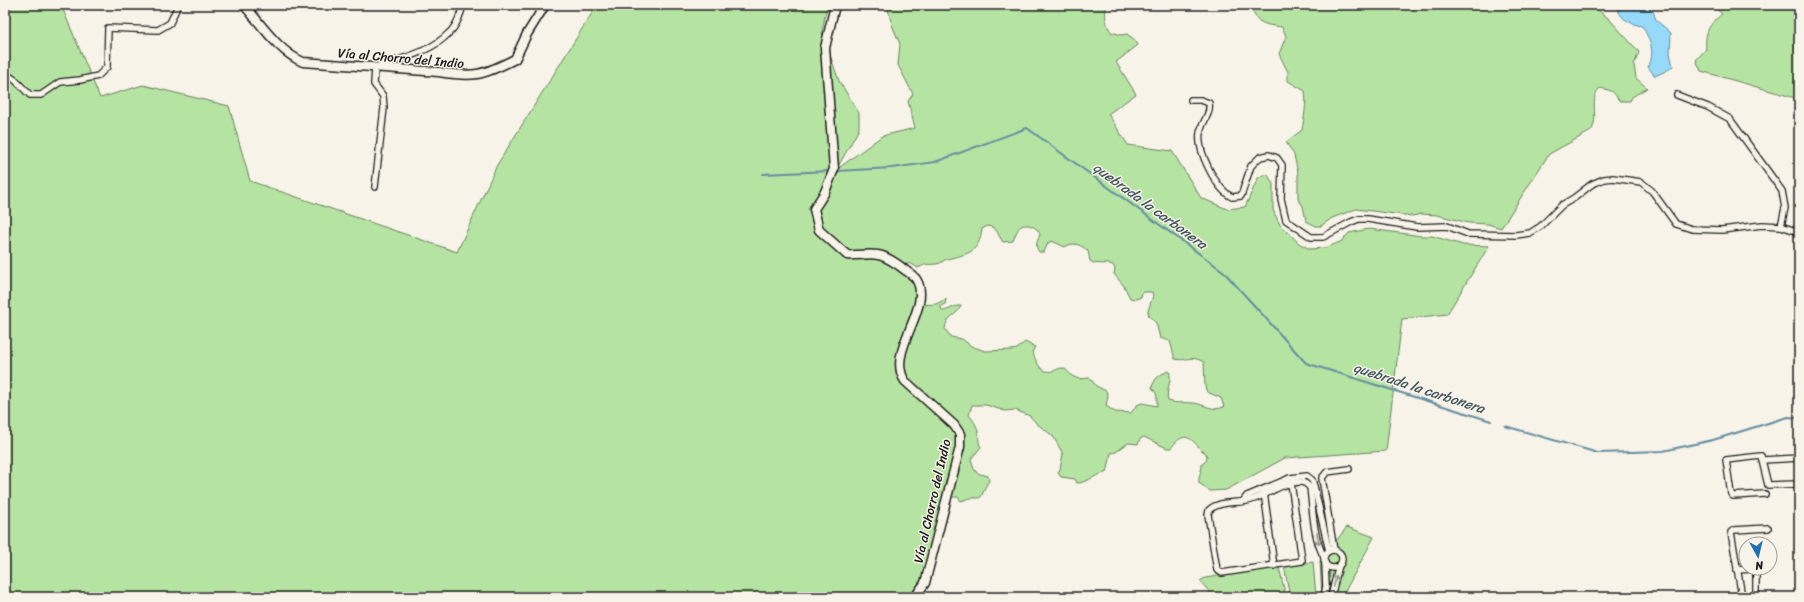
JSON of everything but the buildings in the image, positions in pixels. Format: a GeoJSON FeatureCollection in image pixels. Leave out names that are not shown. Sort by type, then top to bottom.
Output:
{"type":"FeatureCollection","features":[{"type":"Feature","properties":{"kind":"street"},"geometry":{"type":"LineString","coordinates":[[5,73],[15,80],[30,95],[41,95],[60,82],[98,76],[107,67],[108,28],[158,30],[170,23],[178,5]]}},
{"type":"Feature","properties":{"kind":"street","name":"Vía al Chorro del Indio"},"geometry":{"type":"LineString","coordinates":[[244,5],[283,49],[293,58],[304,62],[439,72],[460,75],[479,75],[515,59],[527,34],[545,5]]}},
{"type":"Feature","properties":{"kind":"street"},"geometry":{"type":"LineString","coordinates":[[375,187],[384,108],[383,96],[374,84],[375,67],[414,55],[439,41],[450,33],[461,13],[463,5]]}},
{"type":"Feature","properties":{"kind":"street","name":"Vía al Chorro del Indio"},"geometry":{"type":"LineString","coordinates":[[836,5],[825,48],[834,169],[825,192],[814,209],[819,230],[847,255],[878,255],[902,267],[916,279],[921,290],[920,305],[902,351],[901,375],[905,381],[954,425],[960,434],[960,447],[925,583],[915,597]]}},
{"type":"Feature","properties":{"kind":"street"},"geometry":{"type":"LineString","coordinates":[[1677,94],[1708,107],[1730,119],[1782,191],[1785,208],[1780,226]]}},
{"type":"Feature","properties":{"kind":"street"},"geometry":{"type":"LineString","coordinates":[[1191,100],[1201,100],[1209,103],[1209,112],[1200,134],[1202,151],[1206,163],[1226,192],[1232,197],[1241,196],[1253,162],[1264,155],[1277,158],[1282,165],[1281,199],[1284,216],[1289,222],[1311,237],[1323,237],[1351,222],[1368,219],[1417,227],[1447,226],[1468,234],[1516,235],[1530,233],[1541,226],[1562,204],[1574,198],[1592,184],[1604,179],[1613,178],[1641,182],[1652,191],[1676,224],[1692,230],[1722,230],[1757,225],[1780,226],[1799,232]]}},
{"type":"Feature","properties":{"kind":"street"},"geometry":{"type":"LineString","coordinates":[[1765,494],[1733,496],[1731,494],[1726,462],[1728,458],[1760,456],[1763,460],[1768,485],[1799,484]]}},
{"type":"Feature","properties":{"kind":"street"},"geometry":{"type":"LineString","coordinates":[[1763,460],[1799,458]]}},
{"type":"Feature","properties":{"kind":"street"},"geometry":{"type":"LineString","coordinates":[[1324,560],[1331,550],[1322,478],[1327,472],[1349,469]]}},
{"type":"Feature","properties":{"kind":"street"},"geometry":{"type":"LineString","coordinates":[[1291,480],[1302,560],[1301,562],[1222,573],[1217,570],[1208,515],[1209,510],[1217,505],[1244,500],[1247,496],[1264,492],[1291,480],[1307,476],[1312,480],[1319,546],[1324,560],[1326,586],[1324,597]]}},
{"type":"Feature","properties":{"kind":"street"},"geometry":{"type":"LineString","coordinates":[[1264,492],[1274,566]]}},
{"type":"Feature","properties":{"kind":"street"},"geometry":{"type":"LineString","coordinates":[[1317,520],[1331,550],[1341,555],[1342,560],[1339,565],[1331,597]]}},
{"type":"Feature","properties":{"kind":"street"},"geometry":{"type":"LineString","coordinates":[[1742,597],[1732,530],[1768,528]]}},
{"type":"Feature","properties":{"kind":"street"},"geometry":{"type":"LineString","coordinates":[[1324,560],[1331,568],[1339,565]]}},
{"type":"Feature","properties":{"kind":"street"},"geometry":{"type":"LineString","coordinates":[[1737,570],[1752,569],[1756,571],[1756,597]]}},
{"type":"Feature","properties":{"kind":"green space"},"geometry":{"type":"Polygon","coordinates":[[[5,5],[61,5],[100,98],[143,85],[229,106],[250,181],[457,252],[497,165],[597,5],[827,5],[822,32],[839,81],[859,113],[859,129],[836,170],[882,136],[915,128],[908,101],[913,94],[898,65],[900,44],[892,25],[887,5],[1106,5],[1106,19],[1111,32],[1122,35],[1127,34],[1135,40],[1138,45],[1116,62],[1136,94],[1108,114],[1128,145],[1172,151],[1201,198],[1227,209],[1245,207],[1258,178],[1263,175],[1268,175],[1273,184],[1273,210],[1280,225],[1300,244],[1310,249],[1326,248],[1342,241],[1349,233],[1369,229],[1432,236],[1463,245],[1489,246],[1447,314],[1402,319],[1386,451],[1285,458],[1226,490],[1210,491],[1199,483],[1202,464],[1206,461],[1207,456],[1205,452],[1195,443],[1185,437],[1176,442],[1171,448],[1167,448],[1144,437],[1140,439],[1138,444],[1128,443],[1116,452],[1111,453],[1108,469],[1105,473],[1097,475],[1084,482],[1077,483],[1075,479],[1061,477],[1058,473],[1063,454],[1053,436],[1036,423],[1030,416],[1015,410],[1005,411],[986,405],[972,405],[969,415],[977,427],[981,447],[971,459],[977,473],[988,476],[989,481],[980,498],[970,498],[961,501],[958,497],[951,497],[959,454],[925,583],[915,597],[5,597],[5,5]],[[1024,225],[1018,229],[1013,241],[1003,242],[997,231],[987,226],[982,229],[975,248],[967,254],[944,260],[938,264],[925,265],[918,268],[910,263],[902,267],[916,279],[920,305],[936,304],[946,299],[945,304],[941,306],[942,311],[956,306],[961,306],[947,321],[945,329],[951,337],[962,339],[971,346],[985,351],[1017,349],[1025,342],[1035,347],[1032,352],[1039,366],[1045,371],[1053,371],[1062,368],[1076,378],[1090,378],[1096,386],[1106,391],[1108,396],[1106,406],[1115,412],[1131,413],[1137,405],[1142,403],[1157,406],[1157,396],[1152,388],[1154,382],[1158,377],[1169,371],[1170,378],[1167,393],[1168,401],[1197,404],[1216,409],[1224,407],[1221,398],[1207,392],[1205,387],[1204,362],[1191,358],[1182,360],[1175,359],[1170,341],[1160,338],[1156,323],[1149,316],[1148,311],[1153,296],[1152,292],[1142,292],[1141,297],[1136,299],[1130,298],[1124,286],[1114,274],[1115,269],[1113,265],[1090,261],[1088,251],[1083,247],[1071,244],[1065,247],[1052,241],[1048,243],[1044,252],[1039,252],[1037,241],[1040,234],[1033,227],[1024,225]]]}},
{"type":"Feature","properties":{"kind":"green space"},"geometry":{"type":"Polygon","coordinates":[[[1251,5],[1597,5],[1598,10],[1609,19],[1639,52],[1634,65],[1636,78],[1647,88],[1632,97],[1630,101],[1620,101],[1614,93],[1600,88],[1595,97],[1595,120],[1591,131],[1549,154],[1501,228],[1488,224],[1469,223],[1437,215],[1422,214],[1412,216],[1356,209],[1332,218],[1321,226],[1316,226],[1306,221],[1303,206],[1298,199],[1298,173],[1294,155],[1286,142],[1302,130],[1306,96],[1305,91],[1288,81],[1288,72],[1279,54],[1286,36],[1282,27],[1266,24],[1258,20],[1251,5]]]}},
{"type":"Feature","properties":{"kind":"green space"},"geometry":{"type":"Polygon","coordinates":[[[1712,5],[1799,5],[1799,99],[1701,71],[1696,60],[1706,49],[1708,29],[1722,14],[1712,5]]]}},
{"type":"Feature","properties":{"kind":"green space"},"geometry":{"type":"Polygon","coordinates":[[[1347,527],[1374,537],[1342,597],[1322,597],[1320,561],[1347,527]]]}},
{"type":"Feature","properties":{"kind":"green space"},"geometry":{"type":"Polygon","coordinates":[[[1313,562],[1316,597],[1290,597],[1284,566],[1313,562]]]}},
{"type":"Feature","properties":{"kind":"green space"},"geometry":{"type":"Polygon","coordinates":[[[1279,567],[1286,597],[1214,597],[1200,581],[1205,578],[1279,567]]]}},
{"type":"Feature","properties":{"kind":"water"},"geometry":{"type":"Polygon","coordinates":[[[1617,5],[1651,5],[1656,20],[1671,33],[1670,53],[1673,66],[1655,76],[1648,67],[1652,57],[1652,51],[1650,41],[1645,31],[1642,26],[1625,20],[1618,10],[1617,5]]]}},
{"type":"Feature","properties":{"kind":"waterway","name":"quebrada la carbonera"},"geometry":{"type":"LineString","coordinates":[[836,171],[892,168],[935,162],[1027,128],[1223,271],[1306,363],[1491,421]]}},
{"type":"Feature","properties":{"kind":"waterway","name":"quebrada la carbonera"},"geometry":{"type":"LineString","coordinates":[[763,174],[830,171]]}},
{"type":"Feature","properties":{"kind":"waterway","name":"quebrada la carbonera"},"geometry":{"type":"LineString","coordinates":[[1505,426],[1598,453],[1663,451],[1713,440],[1788,417],[1799,418]]}}]}
